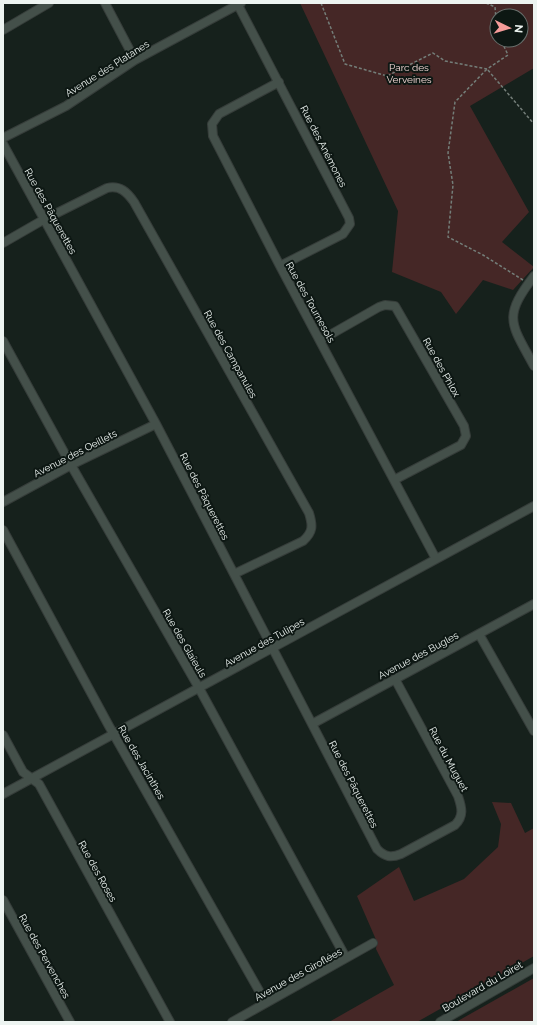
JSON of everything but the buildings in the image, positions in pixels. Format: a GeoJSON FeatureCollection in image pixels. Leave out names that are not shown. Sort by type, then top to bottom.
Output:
{"type":"FeatureCollection","features":[{"type":"Feature","properties":{"kind":"street"},"geometry":{"type":"LineString","coordinates":[[3,30],[49,3]]}},
{"type":"Feature","properties":{"kind":"street"},"geometry":{"type":"LineString","coordinates":[[105,3],[135,60]]}},
{"type":"Feature","properties":{"kind":"street","name":"Avenue des Platanes"},"geometry":{"type":"LineString","coordinates":[[3,138],[66,106],[135,60],[240,4]]}},
{"type":"Feature","properties":{"kind":"street","name":"Rue des Anémones"},"geometry":{"type":"LineString","coordinates":[[240,4],[349,218],[350,224],[344,234],[280,266]]}},
{"type":"Feature","properties":{"kind":"street","name":"Rue des Tournesols"},"geometry":{"type":"LineString","coordinates":[[279,82],[219,114],[214,120],[211,129],[212,136],[436,559]]}},
{"type":"Feature","properties":{"kind":"street","name":"Rue des Pâquerettes"},"geometry":{"type":"LineString","coordinates":[[3,144],[43,220],[156,424],[377,849],[387,857]]}},
{"type":"Feature","properties":{"kind":"street","name":"Rue des Campanules"},"geometry":{"type":"LineString","coordinates":[[43,220],[107,188],[115,186],[128,193],[309,514],[312,529],[303,541],[234,574]]}},
{"type":"Feature","properties":{"kind":"street"},"geometry":{"type":"LineString","coordinates":[[3,243],[43,220]]}},
{"type":"Feature","properties":{"kind":"street"},"geometry":{"type":"LineString","coordinates":[[534,276],[518,297],[514,308],[513,319],[514,328],[534,366]]}},
{"type":"Feature","properties":{"kind":"street","name":"Rue des Phlox"},"geometry":{"type":"LineString","coordinates":[[321,340],[379,307],[386,305],[394,306],[464,426],[466,436],[461,445],[394,480]]}},
{"type":"Feature","properties":{"kind":"street","name":"Rue des Glaïeuls"},"geometry":{"type":"LineString","coordinates":[[3,341],[71,465],[199,688],[346,958]]}},
{"type":"Feature","properties":{"kind":"street","name":"Avenue des Oeillets"},"geometry":{"type":"LineString","coordinates":[[3,502],[71,465],[156,424]]}},
{"type":"Feature","properties":{"kind":"street","name":"Avenue des Tulipes"},"geometry":{"type":"LineString","coordinates":[[3,794],[534,506]]}},
{"type":"Feature","properties":{"kind":"street","name":"Rue des Jacinthes"},"geometry":{"type":"LineString","coordinates":[[3,530],[114,733],[266,1003]]}},
{"type":"Feature","properties":{"kind":"street","name":"Avenue des Bugles"},"geometry":{"type":"LineString","coordinates":[[312,724],[534,604]]}},
{"type":"Feature","properties":{"kind":"street"},"geometry":{"type":"LineString","coordinates":[[479,634],[534,731]]}},
{"type":"Feature","properties":{"kind":"street","name":"Rue du Muguet"},"geometry":{"type":"LineString","coordinates":[[387,857],[394,857],[401,854],[455,825],[461,819],[462,813],[458,796],[394,679]]}},
{"type":"Feature","properties":{"kind":"street","name":"Rue des Roses"},"geometry":{"type":"LineString","coordinates":[[3,735],[23,772],[39,784],[170,1022]]}},
{"type":"Feature","properties":{"kind":"street","name":"Rue des Pervenches"},"geometry":{"type":"LineString","coordinates":[[3,900],[70,1022]]}},
{"type":"Feature","properties":{"kind":"street","name":"Avenue des Giroflées"},"geometry":{"type":"LineString","coordinates":[[232,1022],[373,943]]}},
{"type":"Feature","properties":{"kind":"street","name":"Boulevard du Loiret"},"geometry":{"type":"LineString","coordinates":[[440,1022],[534,968]]}},
{"type":"Feature","properties":{"kind":"path"},"geometry":{"type":"LineString","coordinates":[[321,3],[345,64],[387,76],[433,53],[445,61],[487,69],[534,124]]}},
{"type":"Feature","properties":{"kind":"path"},"geometry":{"type":"LineString","coordinates":[[486,3],[495,8]]}},
{"type":"Feature","properties":{"kind":"path"},"geometry":{"type":"LineString","coordinates":[[505,48],[508,55],[487,69],[455,102],[448,153],[453,185],[448,237],[483,255],[523,280]]}},
{"type":"Feature","properties":{"kind":"green space","name":"Parc des Verveines"},"geometry":{"type":"Polygon","coordinates":[[[300,3],[534,3],[534,68],[470,106],[529,212],[502,242],[534,267],[513,290],[483,280],[456,314],[441,292],[392,272],[398,211],[300,3]]]}},
{"type":"Feature","properties":{"kind":"green space"},"geometry":{"type":"Polygon","coordinates":[[[492,802],[511,803],[525,833],[534,828],[534,956],[417,1022],[329,1022],[394,985],[376,949],[377,942],[357,896],[399,867],[414,901],[464,879],[498,847],[501,824],[492,802]]]}},
{"type":"Feature","properties":{"kind":"green space"},"geometry":{"type":"Polygon","coordinates":[[[534,978],[534,1022],[456,1022],[534,978]]]}}]}
